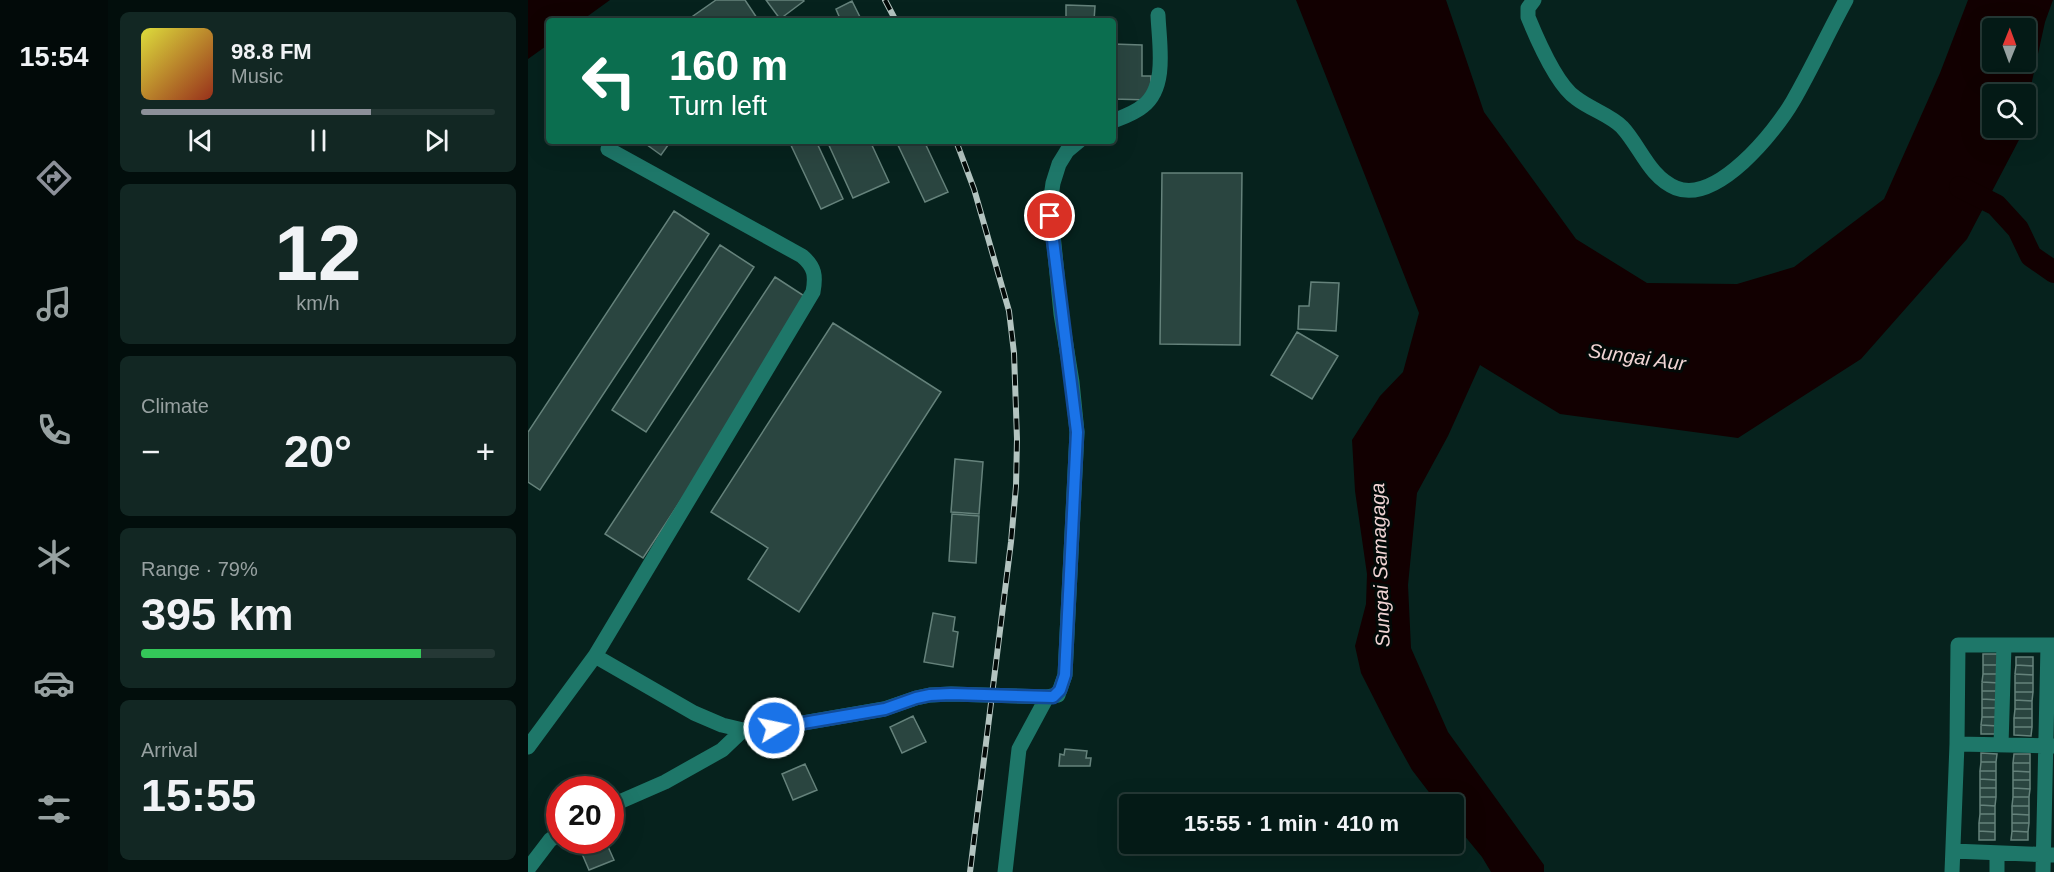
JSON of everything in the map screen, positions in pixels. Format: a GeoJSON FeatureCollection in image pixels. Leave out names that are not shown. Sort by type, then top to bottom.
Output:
{"type":"FeatureCollection","features":[{"type":"Feature","properties":{"kind":"street"},"geometry":{"type":"LineString","coordinates":[[1534,0],[1528,8],[1528,17],[1565,88],[1575,98],[1621,126],[1647,164],[1675,188],[1687,191],[1701,188],[1727,175],[1745,160],[1770,133],[1792,102],[1846,0]]}},
{"type":"Feature","properties":{"kind":"street"},"geometry":{"type":"LineString","coordinates":[[1116,120],[1145,105],[1157,87],[1158,15]]}},
{"type":"Feature","properties":{"kind":"street"},"geometry":{"type":"LineString","coordinates":[[595,656],[694,713],[722,725],[743,730],[774,728],[885,709],[930,695],[1047,697],[1058,694],[1065,675],[1077,438],[1072,382],[1061,314],[1052,228],[1051,194],[1059,164],[1067,151],[1075,144]]}},
{"type":"Feature","properties":{"kind":"street"},"geometry":{"type":"LineString","coordinates":[[528,747],[595,656],[813,291],[815,280],[815,271],[810,262],[802,256],[608,149]]}},
{"type":"Feature","properties":{"kind":"street"},"geometry":{"type":"LineString","coordinates":[[1952,872],[1958,645],[2051,645],[2049,855],[2043,872]]}},
{"type":"Feature","properties":{"kind":"street"},"geometry":{"type":"LineString","coordinates":[[2001,745],[2004,645]]}},
{"type":"Feature","properties":{"kind":"street"},"geometry":{"type":"LineString","coordinates":[[1005,872],[1019,749],[1047,697]]}},
{"type":"Feature","properties":{"kind":"street"},"geometry":{"type":"LineString","coordinates":[[624,799],[722,750],[743,730]]}},
{"type":"Feature","properties":{"kind":"street"},"geometry":{"type":"LineString","coordinates":[[1957,744],[2050,746]]}},
{"type":"Feature","properties":{"kind":"street"},"geometry":{"type":"LineString","coordinates":[[528,868],[546,845]]}},
{"type":"Feature","properties":{"kind":"street"},"geometry":{"type":"LineString","coordinates":[[1953,851],[2049,855]]}},
{"type":"Feature","properties":{"kind":"street"},"geometry":{"type":"LineString","coordinates":[[1997,872],[1998,853]]}},
{"type":"Feature","properties":{"kind":"water"},"geometry":{"type":"Polygon","coordinates":[[[528,0],[610,0],[585,18],[546,18],[546,46],[528,59],[528,0]]]}},
{"type":"Feature","properties":{"kind":"water"},"geometry":{"type":"Polygon","coordinates":[[[1296,0],[1446,0],[1484,112],[1576,239],[1647,283],[1737,284],[1794,267],[1884,199],[1940,73],[1968,0],[2053,0],[2045,22],[2036,63],[2036,18],[1982,18],[1982,72],[2034,72],[2031,84],[1982,84],[1982,138],[2020,138],[1967,239],[1861,359],[1738,438],[1560,414],[1480,365],[1448,436],[1417,493],[1408,585],[1411,648],[1448,732],[1544,865],[1544,872],[1491,872],[1464,835],[1464,794],[1430,794],[1412,770],[1361,673],[1355,646],[1366,604],[1367,574],[1355,491],[1352,440],[1380,396],[1403,372],[1419,313],[1296,0]]]}},
{"type":"Feature","properties":{"kind":"building"},"geometry":{"type":"Polygon","coordinates":[[[716,0],[745,0],[757,18],[690,18],[716,0]]]}},
{"type":"Feature","properties":{"kind":"building"},"geometry":{"type":"Polygon","coordinates":[[[766,0],[804,1],[781,18],[766,0]]]}},
{"type":"Feature","properties":{"kind":"building"},"geometry":{"type":"Polygon","coordinates":[[[852,1],[860,18],[840,18],[836,9],[852,1]]]}},
{"type":"Feature","properties":{"kind":"building"},"geometry":{"type":"Polygon","coordinates":[[[1066,5],[1095,6],[1094,18],[1066,18],[1066,5]]]}},
{"type":"Feature","properties":{"kind":"building"},"geometry":{"type":"Polygon","coordinates":[[[1116,44],[1142,45],[1142,76],[1151,76],[1150,100],[1116,99],[1116,44]]]}},
{"type":"Feature","properties":{"kind":"building"},"geometry":{"type":"Polygon","coordinates":[[[646,144],[669,144],[661,155],[646,144]]]}},
{"type":"Feature","properties":{"kind":"building"},"geometry":{"type":"Polygon","coordinates":[[[790,144],[817,144],[843,199],[821,209],[790,144]]]}},
{"type":"Feature","properties":{"kind":"building"},"geometry":{"type":"Polygon","coordinates":[[[828,144],[871,144],[889,182],[853,198],[828,144]]]}},
{"type":"Feature","properties":{"kind":"building"},"geometry":{"type":"Polygon","coordinates":[[[897,144],[925,144],[948,192],[925,202],[897,144]]]}},
{"type":"Feature","properties":{"kind":"building"},"geometry":{"type":"Polygon","coordinates":[[[1162,173],[1242,173],[1240,345],[1160,344],[1162,173]]]}},
{"type":"Feature","properties":{"kind":"building"},"geometry":{"type":"Polygon","coordinates":[[[674,211],[709,234],[540,490],[528,482],[528,432],[674,211]]]}},
{"type":"Feature","properties":{"kind":"building"},"geometry":{"type":"Polygon","coordinates":[[[720,245],[754,267],[646,432],[612,410],[720,245]]]}},
{"type":"Feature","properties":{"kind":"building"},"geometry":{"type":"Polygon","coordinates":[[[775,277],[812,301],[643,558],[605,534],[775,277]]]}},
{"type":"Feature","properties":{"kind":"building"},"geometry":{"type":"Polygon","coordinates":[[[1311,282],[1339,283],[1336,331],[1298,329],[1299,306],[1309,306],[1311,282]]]}},
{"type":"Feature","properties":{"kind":"building"},"geometry":{"type":"Polygon","coordinates":[[[833,323],[941,392],[799,612],[748,579],[768,548],[711,512],[833,323]]]}},
{"type":"Feature","properties":{"kind":"building"},"geometry":{"type":"Polygon","coordinates":[[[1297,332],[1338,356],[1312,399],[1271,375],[1297,332]]]}},
{"type":"Feature","properties":{"kind":"building"},"geometry":{"type":"Polygon","coordinates":[[[955,459],[983,462],[979,514],[951,512],[955,459]]]}},
{"type":"Feature","properties":{"kind":"building"},"geometry":{"type":"Polygon","coordinates":[[[952,514],[979,516],[976,563],[949,561],[952,514]]]}},
{"type":"Feature","properties":{"kind":"building"},"geometry":{"type":"Polygon","coordinates":[[[933,613],[955,617],[953,631],[958,632],[953,667],[924,662],[933,613]]]}},
{"type":"Feature","properties":{"kind":"building"},"geometry":{"type":"Polygon","coordinates":[[[1983,654],[2000,654],[2000,665],[1983,665],[1983,654]]]}},
{"type":"Feature","properties":{"kind":"building"},"geometry":{"type":"Polygon","coordinates":[[[2016,657],[2033,657],[2033,666],[2016,665],[2016,657]]]}},
{"type":"Feature","properties":{"kind":"building"},"geometry":{"type":"Polygon","coordinates":[[[1983,665],[2000,665],[2000,674],[1983,674],[1983,665]]]}},
{"type":"Feature","properties":{"kind":"building"},"geometry":{"type":"Polygon","coordinates":[[[2016,665],[2033,666],[2033,675],[2015,674],[2016,665]]]}},
{"type":"Feature","properties":{"kind":"building"},"geometry":{"type":"Polygon","coordinates":[[[1983,674],[2000,674],[1999,683],[1982,682],[1983,674]]]}},
{"type":"Feature","properties":{"kind":"building"},"geometry":{"type":"Polygon","coordinates":[[[2015,674],[2033,675],[2033,683],[2015,683],[2015,674]]]}},
{"type":"Feature","properties":{"kind":"building"},"geometry":{"type":"Polygon","coordinates":[[[1982,682],[1999,683],[1999,691],[1982,691],[1982,682]]]}},
{"type":"Feature","properties":{"kind":"building"},"geometry":{"type":"Polygon","coordinates":[[[2015,683],[2033,683],[2033,692],[2015,692],[2015,683]]]}},
{"type":"Feature","properties":{"kind":"building"},"geometry":{"type":"Polygon","coordinates":[[[1982,691],[1999,691],[1999,700],[1982,699],[1982,691]]]}},
{"type":"Feature","properties":{"kind":"building"},"geometry":{"type":"Polygon","coordinates":[[[2015,692],[2033,692],[2032,701],[2015,700],[2015,692]]]}},
{"type":"Feature","properties":{"kind":"building"},"geometry":{"type":"Polygon","coordinates":[[[1982,699],[1999,700],[1999,708],[1982,708],[1982,699]]]}},
{"type":"Feature","properties":{"kind":"building"},"geometry":{"type":"Polygon","coordinates":[[[2015,700],[2032,701],[2032,709],[2015,709],[2015,700]]]}},
{"type":"Feature","properties":{"kind":"building"},"geometry":{"type":"Polygon","coordinates":[[[1982,708],[1999,708],[1999,717],[1982,717],[1982,708]]]}},
{"type":"Feature","properties":{"kind":"building"},"geometry":{"type":"Polygon","coordinates":[[[2015,709],[2032,709],[2032,718],[2014,718],[2015,709]]]}},
{"type":"Feature","properties":{"kind":"building"},"geometry":{"type":"Polygon","coordinates":[[[913,716],[926,742],[902,753],[890,727],[913,716]]]}},
{"type":"Feature","properties":{"kind":"building"},"geometry":{"type":"Polygon","coordinates":[[[1982,717],[1999,717],[1998,726],[1981,725],[1982,717]]]}},
{"type":"Feature","properties":{"kind":"building"},"geometry":{"type":"Polygon","coordinates":[[[2014,718],[2032,718],[2032,727],[2014,727],[2014,718]]]}},
{"type":"Feature","properties":{"kind":"building"},"geometry":{"type":"Polygon","coordinates":[[[1981,725],[1998,726],[1998,734],[1981,734],[1981,725]]]}},
{"type":"Feature","properties":{"kind":"building"},"geometry":{"type":"Polygon","coordinates":[[[2014,727],[2032,727],[2031,736],[2014,735],[2014,727]]]}},
{"type":"Feature","properties":{"kind":"building"},"geometry":{"type":"Polygon","coordinates":[[[1065,749],[1087,751],[1086,758],[1091,758],[1090,766],[1059,766],[1060,754],[1064,755],[1065,749]]]}},
{"type":"Feature","properties":{"kind":"building"},"geometry":{"type":"Polygon","coordinates":[[[1981,753],[1997,754],[1996,762],[1981,762],[1981,753]]]}},
{"type":"Feature","properties":{"kind":"building"},"geometry":{"type":"Polygon","coordinates":[[[2014,754],[2030,754],[2030,763],[2013,763],[2014,754]]]}},
{"type":"Feature","properties":{"kind":"building"},"geometry":{"type":"Polygon","coordinates":[[[1981,762],[1996,762],[1996,771],[1980,771],[1981,762]]]}},
{"type":"Feature","properties":{"kind":"building"},"geometry":{"type":"Polygon","coordinates":[[[2013,763],[2030,763],[2030,772],[2013,771],[2013,763]]]}},
{"type":"Feature","properties":{"kind":"building"},"geometry":{"type":"Polygon","coordinates":[[[805,764],[817,790],[793,800],[782,774],[805,764]]]}},
{"type":"Feature","properties":{"kind":"building"},"geometry":{"type":"Polygon","coordinates":[[[1980,771],[1996,771],[1996,780],[1980,779],[1980,771]]]}},
{"type":"Feature","properties":{"kind":"building"},"geometry":{"type":"Polygon","coordinates":[[[2013,771],[2030,772],[2030,780],[2013,780],[2013,771]]]}},
{"type":"Feature","properties":{"kind":"building"},"geometry":{"type":"Polygon","coordinates":[[[1980,779],[1996,780],[1996,788],[1980,788],[1980,779]]]}},
{"type":"Feature","properties":{"kind":"building"},"geometry":{"type":"Polygon","coordinates":[[[2013,780],[2030,780],[2030,789],[2013,788],[2013,780]]]}},
{"type":"Feature","properties":{"kind":"building"},"geometry":{"type":"Polygon","coordinates":[[[1980,788],[1996,788],[1996,797],[1980,797],[1980,788]]]}},
{"type":"Feature","properties":{"kind":"building"},"geometry":{"type":"Polygon","coordinates":[[[2013,788],[2030,789],[2029,797],[2013,797],[2013,788]]]}},
{"type":"Feature","properties":{"kind":"building"},"geometry":{"type":"Polygon","coordinates":[[[1980,797],[1996,797],[1995,806],[1980,805],[1980,797]]]}},
{"type":"Feature","properties":{"kind":"building"},"geometry":{"type":"Polygon","coordinates":[[[2013,797],[2029,797],[2029,806],[2012,806],[2013,797]]]}},
{"type":"Feature","properties":{"kind":"building"},"geometry":{"type":"Polygon","coordinates":[[[1980,805],[1995,806],[1995,814],[1980,814],[1980,805]]]}},
{"type":"Feature","properties":{"kind":"building"},"geometry":{"type":"Polygon","coordinates":[[[2012,806],[2029,806],[2029,815],[2012,814],[2012,806]]]}},
{"type":"Feature","properties":{"kind":"building"},"geometry":{"type":"Polygon","coordinates":[[[1980,814],[1995,814],[1995,823],[1979,823],[1980,814]]]}},
{"type":"Feature","properties":{"kind":"building"},"geometry":{"type":"Polygon","coordinates":[[[2012,814],[2029,815],[2029,823],[2012,823],[2012,814]]]}},
{"type":"Feature","properties":{"kind":"building"},"geometry":{"type":"Polygon","coordinates":[[[1979,823],[1995,823],[1995,832],[1979,831],[1979,823]]]}},
{"type":"Feature","properties":{"kind":"building"},"geometry":{"type":"Polygon","coordinates":[[[2012,823],[2029,823],[2028,832],[2012,831],[2012,823]]]}},
{"type":"Feature","properties":{"kind":"building"},"geometry":{"type":"Polygon","coordinates":[[[1979,831],[1995,832],[1995,840],[1979,840],[1979,831]]]}},
{"type":"Feature","properties":{"kind":"building"},"geometry":{"type":"Polygon","coordinates":[[[2012,831],[2028,832],[2028,840],[2011,840],[2012,831]]]}},
{"type":"Feature","properties":{"kind":"building"},"geometry":{"type":"Polygon","coordinates":[[[582,854],[611,854],[614,860],[589,870],[582,854]]]}},
{"type":"Feature","properties":{"kind":"waterway"},"geometry":{"type":"LineString","coordinates":[[1960,187],[1996,205],[2018,229],[2031,256],[2054,272]]}},
{"type":"Feature","properties":{"kind":"railway"},"geometry":{"type":"LineString","coordinates":[[885,0],[894,18]]}},
{"type":"Feature","properties":{"kind":"railway"},"geometry":{"type":"LineString","coordinates":[[957,144],[974,189],[1009,311],[1014,353],[1017,439],[1011,542],[970,872]]}},
{"type":"Feature","properties":{"kind":"route"},"geometry":{"type":"LineString","coordinates":[[774,728],[885,709],[930,695],[1053,697],[1058,694],[1065,675],[1077,432],[1050,216]]}},
{"type":"Feature","properties":{"kind":"water label","name":"Sungai Aur"},"geometry":{"type":"Point","coordinates":[1637,357]}},
{"type":"Feature","properties":{"kind":"water label","name":"Sungai Samagaga"},"geometry":{"type":"Point","coordinates":[1380,565]}}]}
